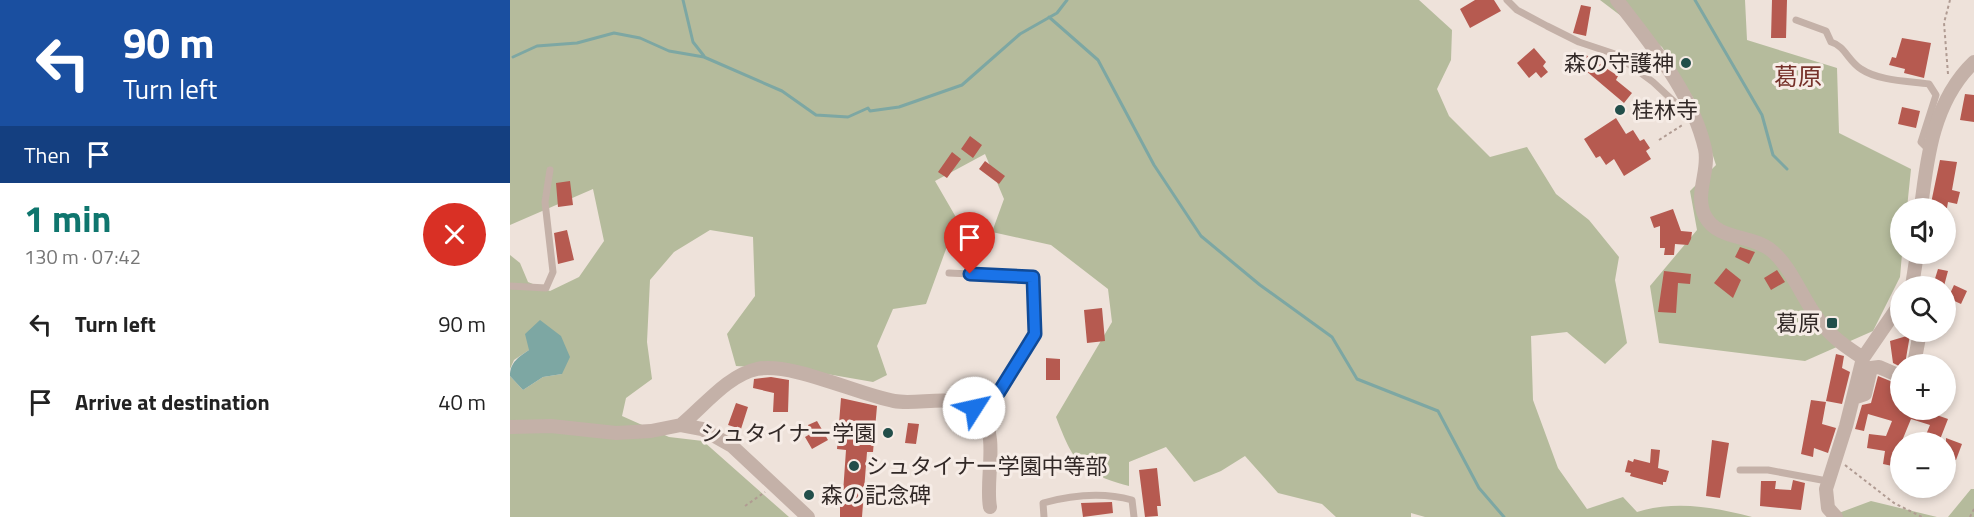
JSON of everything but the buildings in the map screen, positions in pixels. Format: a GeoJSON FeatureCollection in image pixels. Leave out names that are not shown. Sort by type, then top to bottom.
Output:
{"type":"FeatureCollection","features":[{"type":"Feature","properties":{"kind":"street"},"geometry":{"type":"LineString","coordinates":[[1617,0],[1672,75],[1693,115],[1707,163],[1701,196],[1706,218],[1725,234],[1753,240],[1770,250],[1828,333],[1863,358]]}},
{"type":"Feature","properties":{"kind":"street"},"geometry":{"type":"LineString","coordinates":[[1922,198],[1929,150],[1938,119],[1952,90],[1974,62]]}},
{"type":"Feature","properties":{"kind":"street"},"geometry":{"type":"LineString","coordinates":[[1836,517],[1827,508],[1825,499],[1827,481],[1836,458],[1863,358],[1890,319]]}},
{"type":"Feature","properties":{"kind":"street"},"geometry":{"type":"LineString","coordinates":[[1853,398],[1865,394],[1871,368],[1879,367],[1890,374]]}},
{"type":"Feature","properties":{"kind":"street"},"geometry":{"type":"LineString","coordinates":[[681,424],[741,374],[760,368],[772,368],[808,376],[884,399],[911,402],[944,400],[959,402],[974,408],[986,422],[990,439],[987,479],[990,507]]}},
{"type":"Feature","properties":{"kind":"street"},"geometry":{"type":"LineString","coordinates":[[510,428],[551,426],[630,433],[681,424],[702,429],[732,446],[808,517]]}},
{"type":"Feature","properties":{"kind":"lane"},"geometry":{"type":"LineString","coordinates":[[1507,0],[1517,10],[1547,26],[1580,42],[1615,54],[1653,82],[1682,109],[1693,115]]}},
{"type":"Feature","properties":{"kind":"lane"},"geometry":{"type":"LineString","coordinates":[[1796,20],[1826,31],[1831,42],[1840,44],[1862,70],[1881,77],[1929,84],[1936,95],[1921,142],[1929,150]]}},
{"type":"Feature","properties":{"kind":"lane"},"geometry":{"type":"LineString","coordinates":[[510,286],[546,288],[553,272],[545,202],[550,171]]}},
{"type":"Feature","properties":{"kind":"lane"},"geometry":{"type":"LineString","coordinates":[[949,273],[1033,277],[1035,334],[999,392],[974,408]]}},
{"type":"Feature","properties":{"kind":"lane"},"geometry":{"type":"LineString","coordinates":[[1740,470],[1768,470],[1827,481]]}},
{"type":"Feature","properties":{"kind":"lane"},"geometry":{"type":"LineString","coordinates":[[1044,517],[1043,503],[1063,497],[1113,495],[1132,500],[1134,517]]}},
{"type":"Feature","properties":{"kind":"path"},"geometry":{"type":"LineString","coordinates":[[1950,0],[1944,23],[1945,62],[1952,90]]}},
{"type":"Feature","properties":{"kind":"path"},"geometry":{"type":"LineString","coordinates":[[1659,140],[1693,115]]}},
{"type":"Feature","properties":{"kind":"path"},"geometry":{"type":"LineString","coordinates":[[1836,458],[1894,503],[1922,517]]}},
{"type":"Feature","properties":{"kind":"path"},"geometry":{"type":"LineString","coordinates":[[745,506],[773,486]]}},
{"type":"Feature","properties":{"kind":"path"},"geometry":{"type":"LineString","coordinates":[[1970,517],[1974,509]]}},
{"type":"Feature","properties":{"kind":"green space"},"geometry":{"type":"Polygon","coordinates":[[[510,0],[1419,0],[1452,30],[1451,60],[1437,89],[1449,116],[1490,157],[1527,147],[1556,194],[1589,220],[1619,257],[1615,280],[1627,343],[1605,364],[1567,332],[1531,336],[1533,400],[1558,468],[1587,509],[1623,497],[1637,512],[1666,506],[1694,506],[1752,517],[1425,517],[1411,513],[1411,517],[1336,517],[1322,504],[1278,493],[1245,456],[1221,471],[1194,482],[1166,447],[1129,462],[1129,486],[1099,476],[1080,464],[1068,445],[1056,417],[1112,322],[1108,289],[1051,245],[992,232],[1004,199],[985,154],[935,181],[957,219],[926,304],[893,309],[877,346],[887,375],[873,382],[804,370],[736,366],[727,334],[755,296],[753,237],[710,230],[674,252],[650,280],[647,342],[652,379],[626,398],[622,416],[669,437],[703,441],[789,517],[510,517],[510,376],[523,390],[543,377],[562,374],[529,350],[514,360],[510,369],[510,255],[520,263],[528,282],[550,291],[579,277],[604,241],[593,189],[510,225],[510,0]]]}},
{"type":"Feature","properties":{"kind":"green space"},"geometry":{"type":"Polygon","coordinates":[[[1600,0],[1745,0],[1747,40],[1837,68],[1839,133],[1911,169],[1908,198],[1890,198],[1890,264],[1901,264],[1900,276],[1890,276],[1890,297],[1873,331],[1805,361],[1659,343],[1650,286],[1697,230],[1690,191],[1716,165],[1695,101],[1662,47],[1600,0]]]}},
{"type":"Feature","properties":{"kind":"green space"},"geometry":{"type":"Polygon","coordinates":[[[1971,489],[1974,489],[1974,517],[1948,517],[1971,489]]]}},
{"type":"Feature","properties":{"kind":"green space"},"geometry":{"type":"Polygon","coordinates":[[[1871,501],[1937,517],[1828,517],[1871,501]]]}},
{"type":"Feature","properties":{"kind":"water"},"geometry":{"type":"Polygon","coordinates":[[[540,320],[561,336],[570,357],[562,374],[543,377],[523,390],[510,376],[510,371],[516,360],[529,350],[525,334],[540,320]]]}},
{"type":"Feature","properties":{"kind":"waterway"},"geometry":{"type":"LineString","coordinates":[[683,0],[693,42],[704,56]]}},
{"type":"Feature","properties":{"kind":"waterway"},"geometry":{"type":"LineString","coordinates":[[513,57],[537,46],[577,43],[614,33],[640,38],[669,51],[704,57],[782,91],[816,115],[848,117],[868,108],[870,111],[899,107],[962,85],[1020,34],[1057,13],[1067,0]]}},
{"type":"Feature","properties":{"kind":"waterway"},"geometry":{"type":"LineString","coordinates":[[1695,0],[1762,115],[1773,155],[1787,169]]}},
{"type":"Feature","properties":{"kind":"waterway"},"geometry":{"type":"LineString","coordinates":[[1049,17],[1098,60],[1154,165],[1201,236],[1260,285],[1332,337],[1357,379],[1438,411],[1479,488],[1504,517]]}},
{"type":"Feature","properties":{"kind":"place","name":"森の守護神"},"geometry":{"type":"Point","coordinates":[1686,63]}},
{"type":"Feature","properties":{"kind":"place","name":"桂林寺"},"geometry":{"type":"Point","coordinates":[1620,110]}},
{"type":"Feature","properties":{"kind":"place","name":"葛原"},"geometry":{"type":"Point","coordinates":[1832,323]}},
{"type":"Feature","properties":{"kind":"place","name":"シュタイナー学園"},"geometry":{"type":"Point","coordinates":[888,433]}},
{"type":"Feature","properties":{"kind":"place","name":"シュタイナー学園中等部"},"geometry":{"type":"Point","coordinates":[854,466]}},
{"type":"Feature","properties":{"kind":"place","name":"森の記念碑"},"geometry":{"type":"Point","coordinates":[809,495]}},
{"type":"Feature","properties":{"kind":"district","name":"葛原"},"geometry":{"type":"Point","coordinates":[1798,77]}},
{"type":"Feature","properties":{"kind":"route"},"geometry":{"type":"LineString","coordinates":[[970,274],[1033,277],[1035,334],[1025,354],[999,392],[974,408]]}}]}
